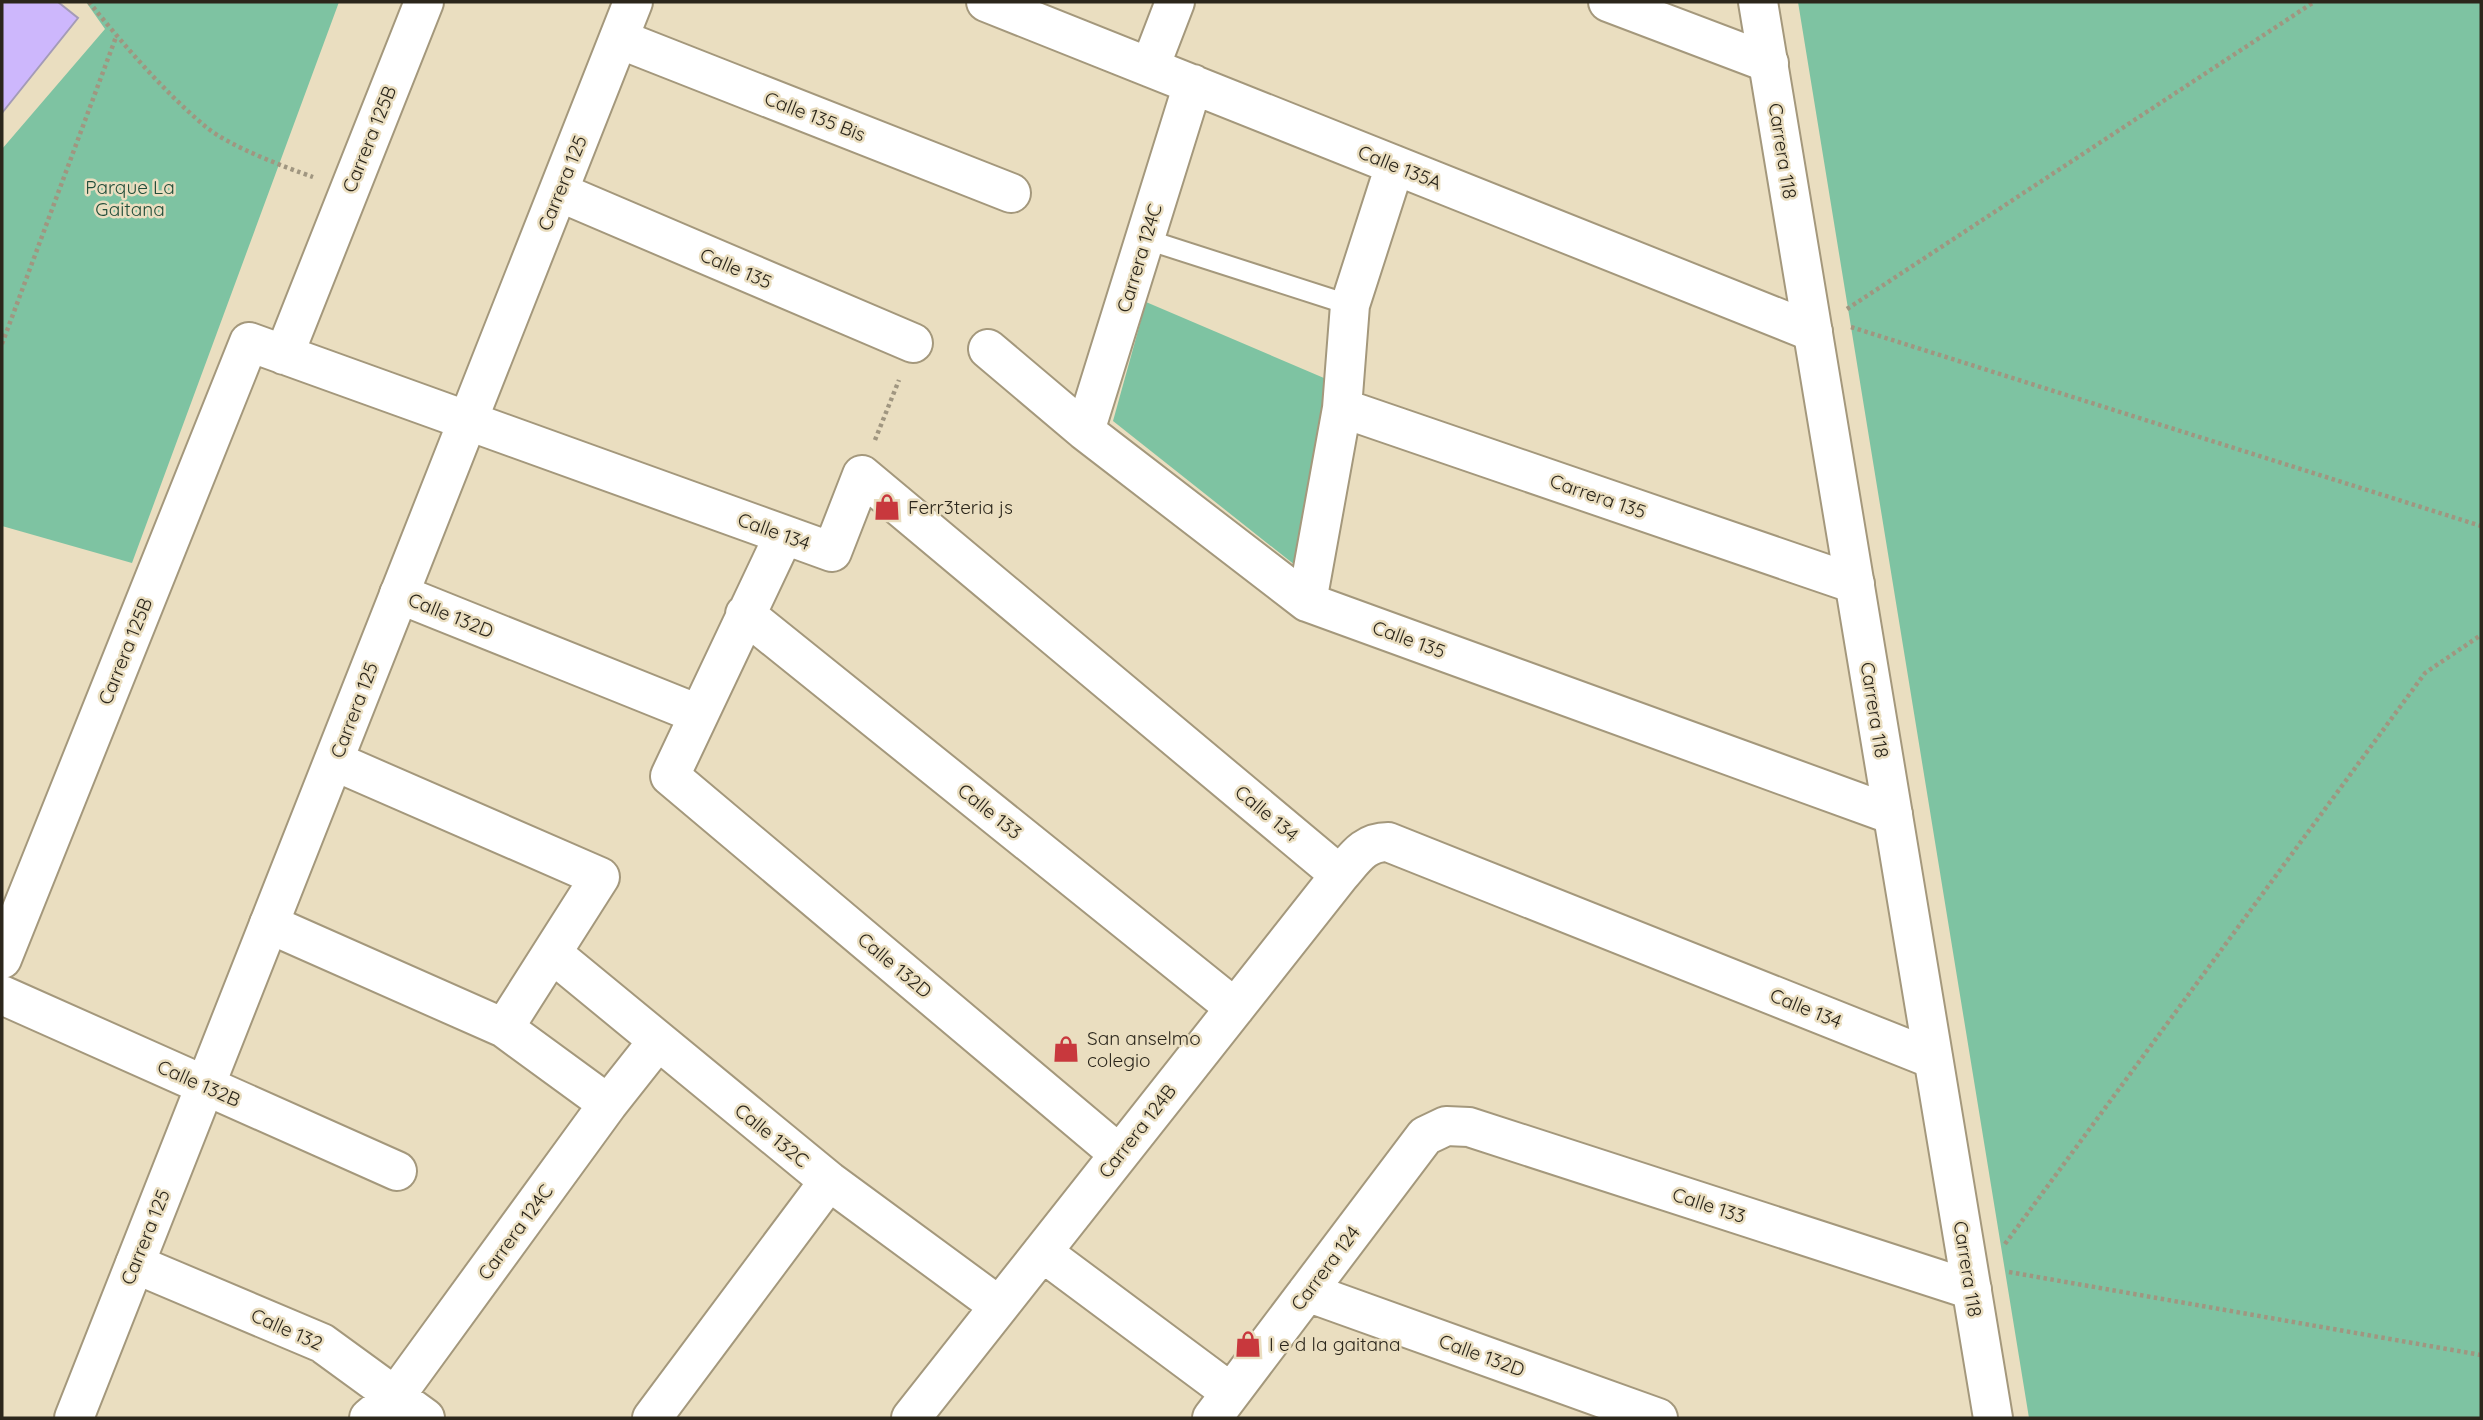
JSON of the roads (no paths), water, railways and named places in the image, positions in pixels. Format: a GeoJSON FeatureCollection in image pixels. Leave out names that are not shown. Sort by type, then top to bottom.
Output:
{"type":"FeatureCollection","features":[{"type":"Feature","properties":{"kind":"street","name":"Carrera 125B"},"geometry":{"type":"LineString","coordinates":[[6,939],[266,349],[349,191],[424,2]]}},
{"type":"Feature","properties":{"kind":"street","name":"Carrera 125"},"geometry":{"type":"LineString","coordinates":[[74,1418],[634,2]]}},
{"type":"Feature","properties":{"kind":"street","name":"Calle 135A"},"geometry":{"type":"LineString","coordinates":[[986,2],[1395,165],[1821,327]]}},
{"type":"Feature","properties":{"kind":"street"},"geometry":{"type":"LineString","coordinates":[[1150,67],[1175,2]]}},
{"type":"Feature","properties":{"kind":"street"},"geometry":{"type":"LineString","coordinates":[[1608,2],[1769,63]]}},
{"type":"Feature","properties":{"kind":"street","name":"Carrera 118"},"geometry":{"type":"LineString","coordinates":[[1758,2],[1821,327],[1854,584],[1933,1059],[1980,1279],[1993,1418]]}},
{"type":"Feature","properties":{"kind":"street","name":"Calle 135 Bis"},"geometry":{"type":"LineString","coordinates":[[619,39],[1011,193]]}},
{"type":"Feature","properties":{"kind":"street","name":"Carrera 124C"},"geometry":{"type":"LineString","coordinates":[[1086,431],[1193,84]]}},
{"type":"Feature","properties":{"kind":"street"},"geometry":{"type":"LineString","coordinates":[[1307,602],[1342,408],[1350,305],[1395,165]]}},
{"type":"Feature","properties":{"kind":"street","name":"Calle 135"},"geometry":{"type":"LineString","coordinates":[[559,192],[913,343]]}},
{"type":"Feature","properties":{"kind":"street","name":"Calle 134"},"geometry":{"type":"LineString","coordinates":[[266,349],[832,552],[862,475],[1340,875]]}},
{"type":"Feature","properties":{"kind":"street","name":"Calle 135"},"geometry":{"type":"LineString","coordinates":[[988,349],[1086,431],[1307,602],[1893,815]]}},
{"type":"Feature","properties":{"kind":"street","name":"Carrera 135"},"geometry":{"type":"LineString","coordinates":[[1342,408],[1854,584]]}},
{"type":"Feature","properties":{"kind":"street"},"geometry":{"type":"LineString","coordinates":[[698,714],[784,535]]}},
{"type":"Feature","properties":{"kind":"street","name":"Calle 132D"},"geometry":{"type":"LineString","coordinates":[[399,594],[698,714],[670,776],[1119,1154]]}},
{"type":"Feature","properties":{"kind":"street","name":"Calle 133"},"geometry":{"type":"LineString","coordinates":[[745,614],[1235,1008]]}},
{"type":"Feature","properties":{"kind":"street"},"geometry":{"type":"LineString","coordinates":[[334,761],[600,877],[504,1028]]}},
{"type":"Feature","properties":{"kind":"street","name":"Calle 134"},"geometry":{"type":"LineString","coordinates":[[1365,846],[1388,842],[1933,1059]]}},
{"type":"Feature","properties":{"kind":"street","name":"Carrera 124B"},"geometry":{"type":"LineString","coordinates":[[911,1418],[1365,846]]}},
{"type":"Feature","properties":{"kind":"street"},"geometry":{"type":"LineString","coordinates":[[269,924],[504,1028],[608,1104]]}},
{"type":"Feature","properties":{"kind":"street","name":"Calle 132C"},"geometry":{"type":"LineString","coordinates":[[553,954],[829,1181],[999,1306]]}},
{"type":"Feature","properties":{"kind":"street","name":"Calle 132B"},"geometry":{"type":"LineString","coordinates":[[2,995],[397,1171]]}},
{"type":"Feature","properties":{"kind":"street","name":"Carrera 124C"},"geometry":{"type":"LineString","coordinates":[[397,1410],[608,1104],[657,1042]]}},
{"type":"Feature","properties":{"kind":"street","name":"Calle 133"},"geometry":{"type":"LineString","coordinates":[[1446,1126],[1469,1127],[1980,1279]]}},
{"type":"Feature","properties":{"kind":"street","name":"Carrera 124"},"geometry":{"type":"LineString","coordinates":[[1221,1405],[1425,1136],[1446,1126]]}},
{"type":"Feature","properties":{"kind":"street"},"geometry":{"type":"LineString","coordinates":[[652,1418],[829,1181]]}},
{"type":"Feature","properties":{"kind":"street"},"geometry":{"type":"LineString","coordinates":[[1042,1252],[1221,1405]]}},
{"type":"Feature","properties":{"kind":"street","name":"Calle 132"},"geometry":{"type":"LineString","coordinates":[[135,1264],[322,1342],[397,1410]]}},
{"type":"Feature","properties":{"kind":"street","name":"Calle 132D"},"geometry":{"type":"LineString","coordinates":[[1307,1292],[1656,1418]]}},
{"type":"Feature","properties":{"kind":"lane"},"geometry":{"type":"LineString","coordinates":[[1145,239],[1350,305]]}},
{"type":"Feature","properties":{"kind":"place","name":"Ferr3teria js"},"geometry":{"type":"Point","coordinates":[887,507]}},
{"type":"Feature","properties":{"kind":"place","name":"San anselmo colegio"},"geometry":{"type":"Point","coordinates":[1066,1049]}},
{"type":"Feature","properties":{"kind":"place","name":"I e d la gaitana"},"geometry":{"type":"Point","coordinates":[1248,1344]}},
{"type":"Feature","properties":{"kind":"park label","name":"Parque La Gaitana"},"geometry":{"type":"Point","coordinates":[130,198]}}]}
